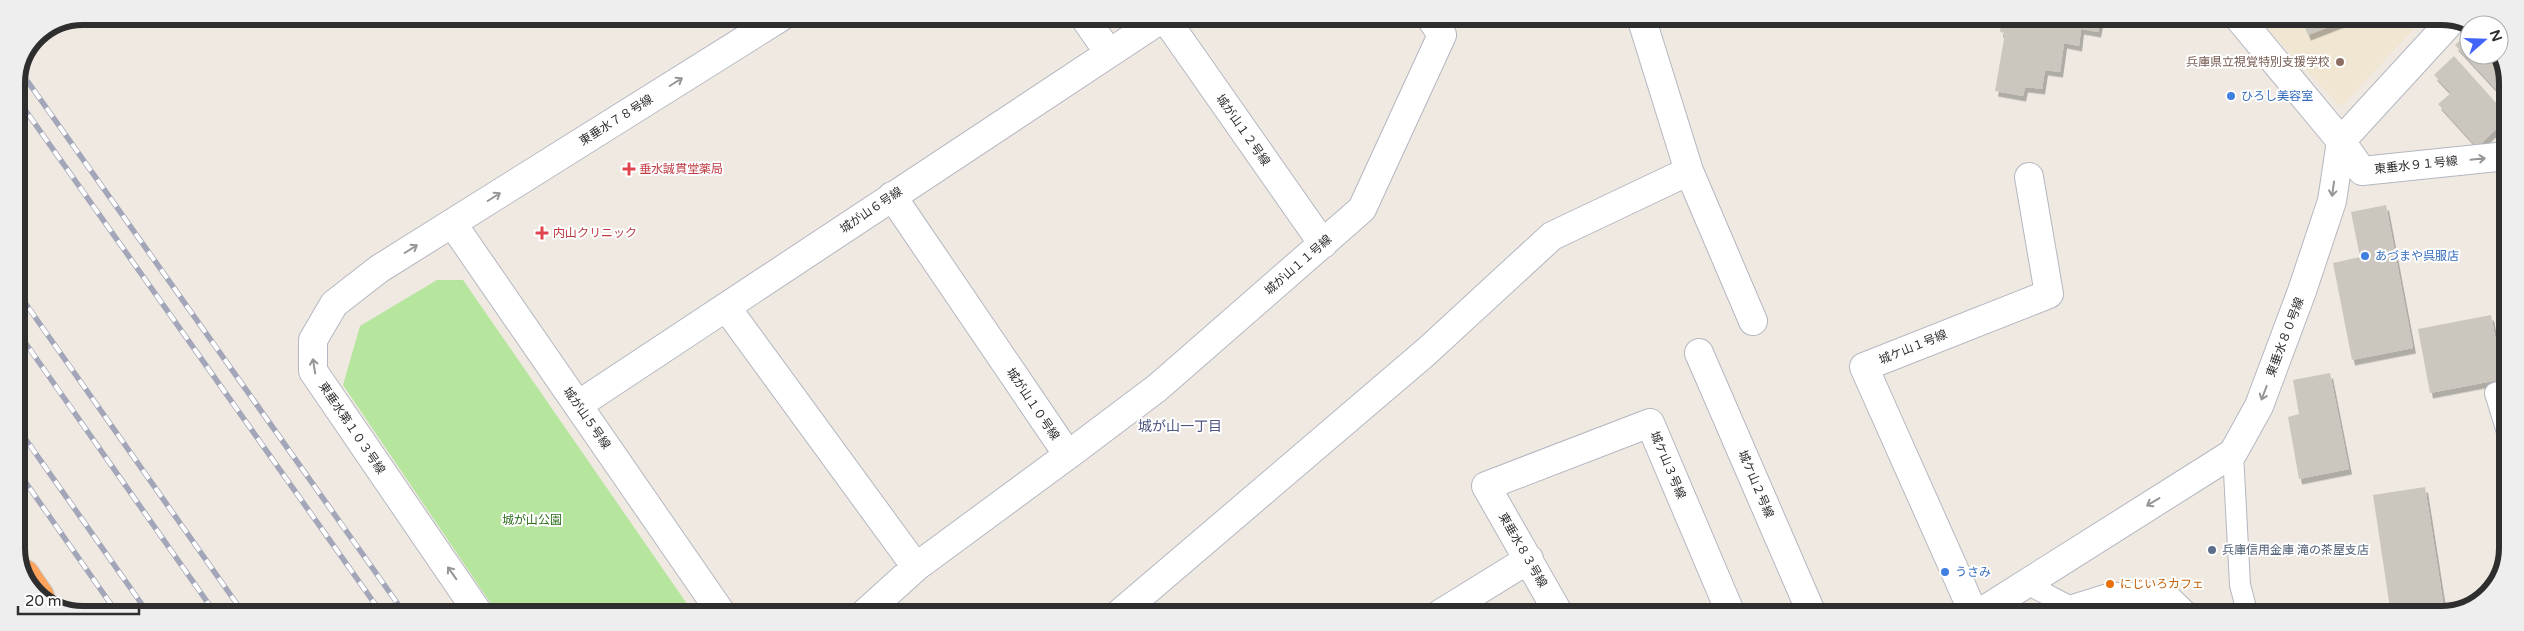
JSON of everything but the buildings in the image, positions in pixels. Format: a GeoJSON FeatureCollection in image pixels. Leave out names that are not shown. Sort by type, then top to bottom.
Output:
{"type":"FeatureCollection","features":[{"type":"Feature","properties":{"kind":"street","name":"東垂水７８号線"},"geometry":{"type":"LineString","coordinates":[[452,223],[749,25]]}},
{"type":"Feature","properties":{"kind":"street"},"geometry":{"type":"LineString","coordinates":[[1090,25],[1109,53]]}},
{"type":"Feature","properties":{"kind":"street","name":"城が山６号線"},"geometry":{"type":"LineString","coordinates":[[578,405],[1152,25]]}},
{"type":"Feature","properties":{"kind":"street","name":"城が山１２号線"},"geometry":{"type":"LineString","coordinates":[[1170,25],[1323,244]]}},
{"type":"Feature","properties":{"kind":"street","name":"城が山１１号線"},"geometry":{"type":"LineString","coordinates":[[1068,455],[1157,388],[1362,209],[1442,35],[1435,25]]}},
{"type":"Feature","properties":{"kind":"street"},"geometry":{"type":"LineString","coordinates":[[1644,25],[1689,170],[1753,320]]}},
{"type":"Feature","properties":{"kind":"street"},"geometry":{"type":"LineString","coordinates":[[2244,25],[2341,141],[2447,26]]}},
{"type":"Feature","properties":{"kind":"street","name":"東垂水９１号線"},"geometry":{"type":"LineString","coordinates":[[2341,141],[2362,171],[2499,157]]}},
{"type":"Feature","properties":{"kind":"street","name":"東垂水８０号線"},"geometry":{"type":"LineString","coordinates":[[2233,454],[2259,406],[2302,291],[2332,201],[2341,141]]}},
{"type":"Feature","properties":{"kind":"street"},"geometry":{"type":"LineString","coordinates":[[1128,606],[1426,352],[1552,236],[1689,170]]}},
{"type":"Feature","properties":{"kind":"street","name":"城ケ山１号線"},"geometry":{"type":"LineString","coordinates":[[1970,606],[1864,367],[2048,294],[2029,177]]}},
{"type":"Feature","properties":{"kind":"street","name":"城が山１０号線"},"geometry":{"type":"LineString","coordinates":[[892,196],[1068,455]]}},
{"type":"Feature","properties":{"kind":"street","name":"城が山５号線"},"geometry":{"type":"LineString","coordinates":[[452,223],[716,606]]}},
{"type":"Feature","properties":{"kind":"street","name":"東垂水第１０３号線"},"geometry":{"type":"LineString","coordinates":[[452,223],[379,269],[334,304],[313,340],[314,371],[475,606]]}},
{"type":"Feature","properties":{"kind":"street"},"geometry":{"type":"LineString","coordinates":[[726,307],[916,567]]}},
{"type":"Feature","properties":{"kind":"street","name":"城ケ山２号線"},"geometry":{"type":"LineString","coordinates":[[1700,353],[1809,606]]}},
{"type":"Feature","properties":{"kind":"street","name":"城ケ山３号線"},"geometry":{"type":"LineString","coordinates":[[1486,486],[1650,422],[1728,606]]}},
{"type":"Feature","properties":{"kind":"street"},"geometry":{"type":"LineString","coordinates":[[1991,606],[2126,519],[2233,454]]}},
{"type":"Feature","properties":{"kind":"street"},"geometry":{"type":"LineString","coordinates":[[873,606],[916,567],[1068,455]]}},
{"type":"Feature","properties":{"kind":"street","name":"東垂水８３号線"},"geometry":{"type":"LineString","coordinates":[[1486,486],[1555,606]]}},
{"type":"Feature","properties":{"kind":"street"},"geometry":{"type":"LineString","coordinates":[[1453,606],[1529,559]]}},
{"type":"Feature","properties":{"kind":"lane"},"geometry":{"type":"LineString","coordinates":[[2499,392],[2495,393],[2499,406]]}},
{"type":"Feature","properties":{"kind":"lane"},"geometry":{"type":"LineString","coordinates":[[2233,454],[2240,585],[2246,606]]}},
{"type":"Feature","properties":{"kind":"lane"},"geometry":{"type":"LineString","coordinates":[[2027,584],[2069,606],[2111,593],[2167,593],[2181,606]]}},
{"type":"Feature","properties":{"kind":"shaded area","name":"兵庫県立視覚特別支援学校"},"geometry":{"type":"Polygon","coordinates":[[[2264,25],[2417,25],[2341,107],[2264,25]]]}},
{"type":"Feature","properties":{"kind":"green space","name":"城が山公園"},"geometry":{"type":"Polygon","coordinates":[[[437,280],[463,280],[688,606],[493,606],[343,385],[360,326],[437,280]]]}},
{"type":"Feature","properties":{"kind":"railway"},"geometry":{"type":"LineString","coordinates":[[25,78],[399,606]]}},
{"type":"Feature","properties":{"kind":"railway"},"geometry":{"type":"LineString","coordinates":[[25,110],[376,606]]}},
{"type":"Feature","properties":{"kind":"railway"},"geometry":{"type":"LineString","coordinates":[[25,303],[238,606]]}},
{"type":"Feature","properties":{"kind":"railway"},"geometry":{"type":"LineString","coordinates":[[25,342],[210,606]]}},
{"type":"Feature","properties":{"kind":"railway"},"geometry":{"type":"LineString","coordinates":[[25,438],[143,606]]}},
{"type":"Feature","properties":{"kind":"railway"},"geometry":{"type":"LineString","coordinates":[[25,481],[112,606]]}},
{"type":"Feature","properties":{"kind":"place","name":"兵庫県立視覚特別支援学校"},"geometry":{"type":"Point","coordinates":[2340,62]}},
{"type":"Feature","properties":{"kind":"place","name":"ひろし美容室"},"geometry":{"type":"Point","coordinates":[2231,96]}},
{"type":"Feature","properties":{"kind":"place","name":"垂水誠貫堂薬局"},"geometry":{"type":"Point","coordinates":[629,169]}},
{"type":"Feature","properties":{"kind":"place","name":"内山クリニック"},"geometry":{"type":"Point","coordinates":[542,233]}},
{"type":"Feature","properties":{"kind":"place","name":"あづまや呉服店"},"geometry":{"type":"Point","coordinates":[2365,256]}},
{"type":"Feature","properties":{"kind":"place","name":"兵庫信用金庫 滝の茶屋支店"},"geometry":{"type":"Point","coordinates":[2212,550]}},
{"type":"Feature","properties":{"kind":"place","name":"うさみ"},"geometry":{"type":"Point","coordinates":[1945,572]}},
{"type":"Feature","properties":{"kind":"place","name":"にじいろカフェ"},"geometry":{"type":"Point","coordinates":[2110,584]}},
{"type":"Feature","properties":{"kind":"district","name":"城が山一丁目"},"geometry":{"type":"Point","coordinates":[1180,426]}}]}
